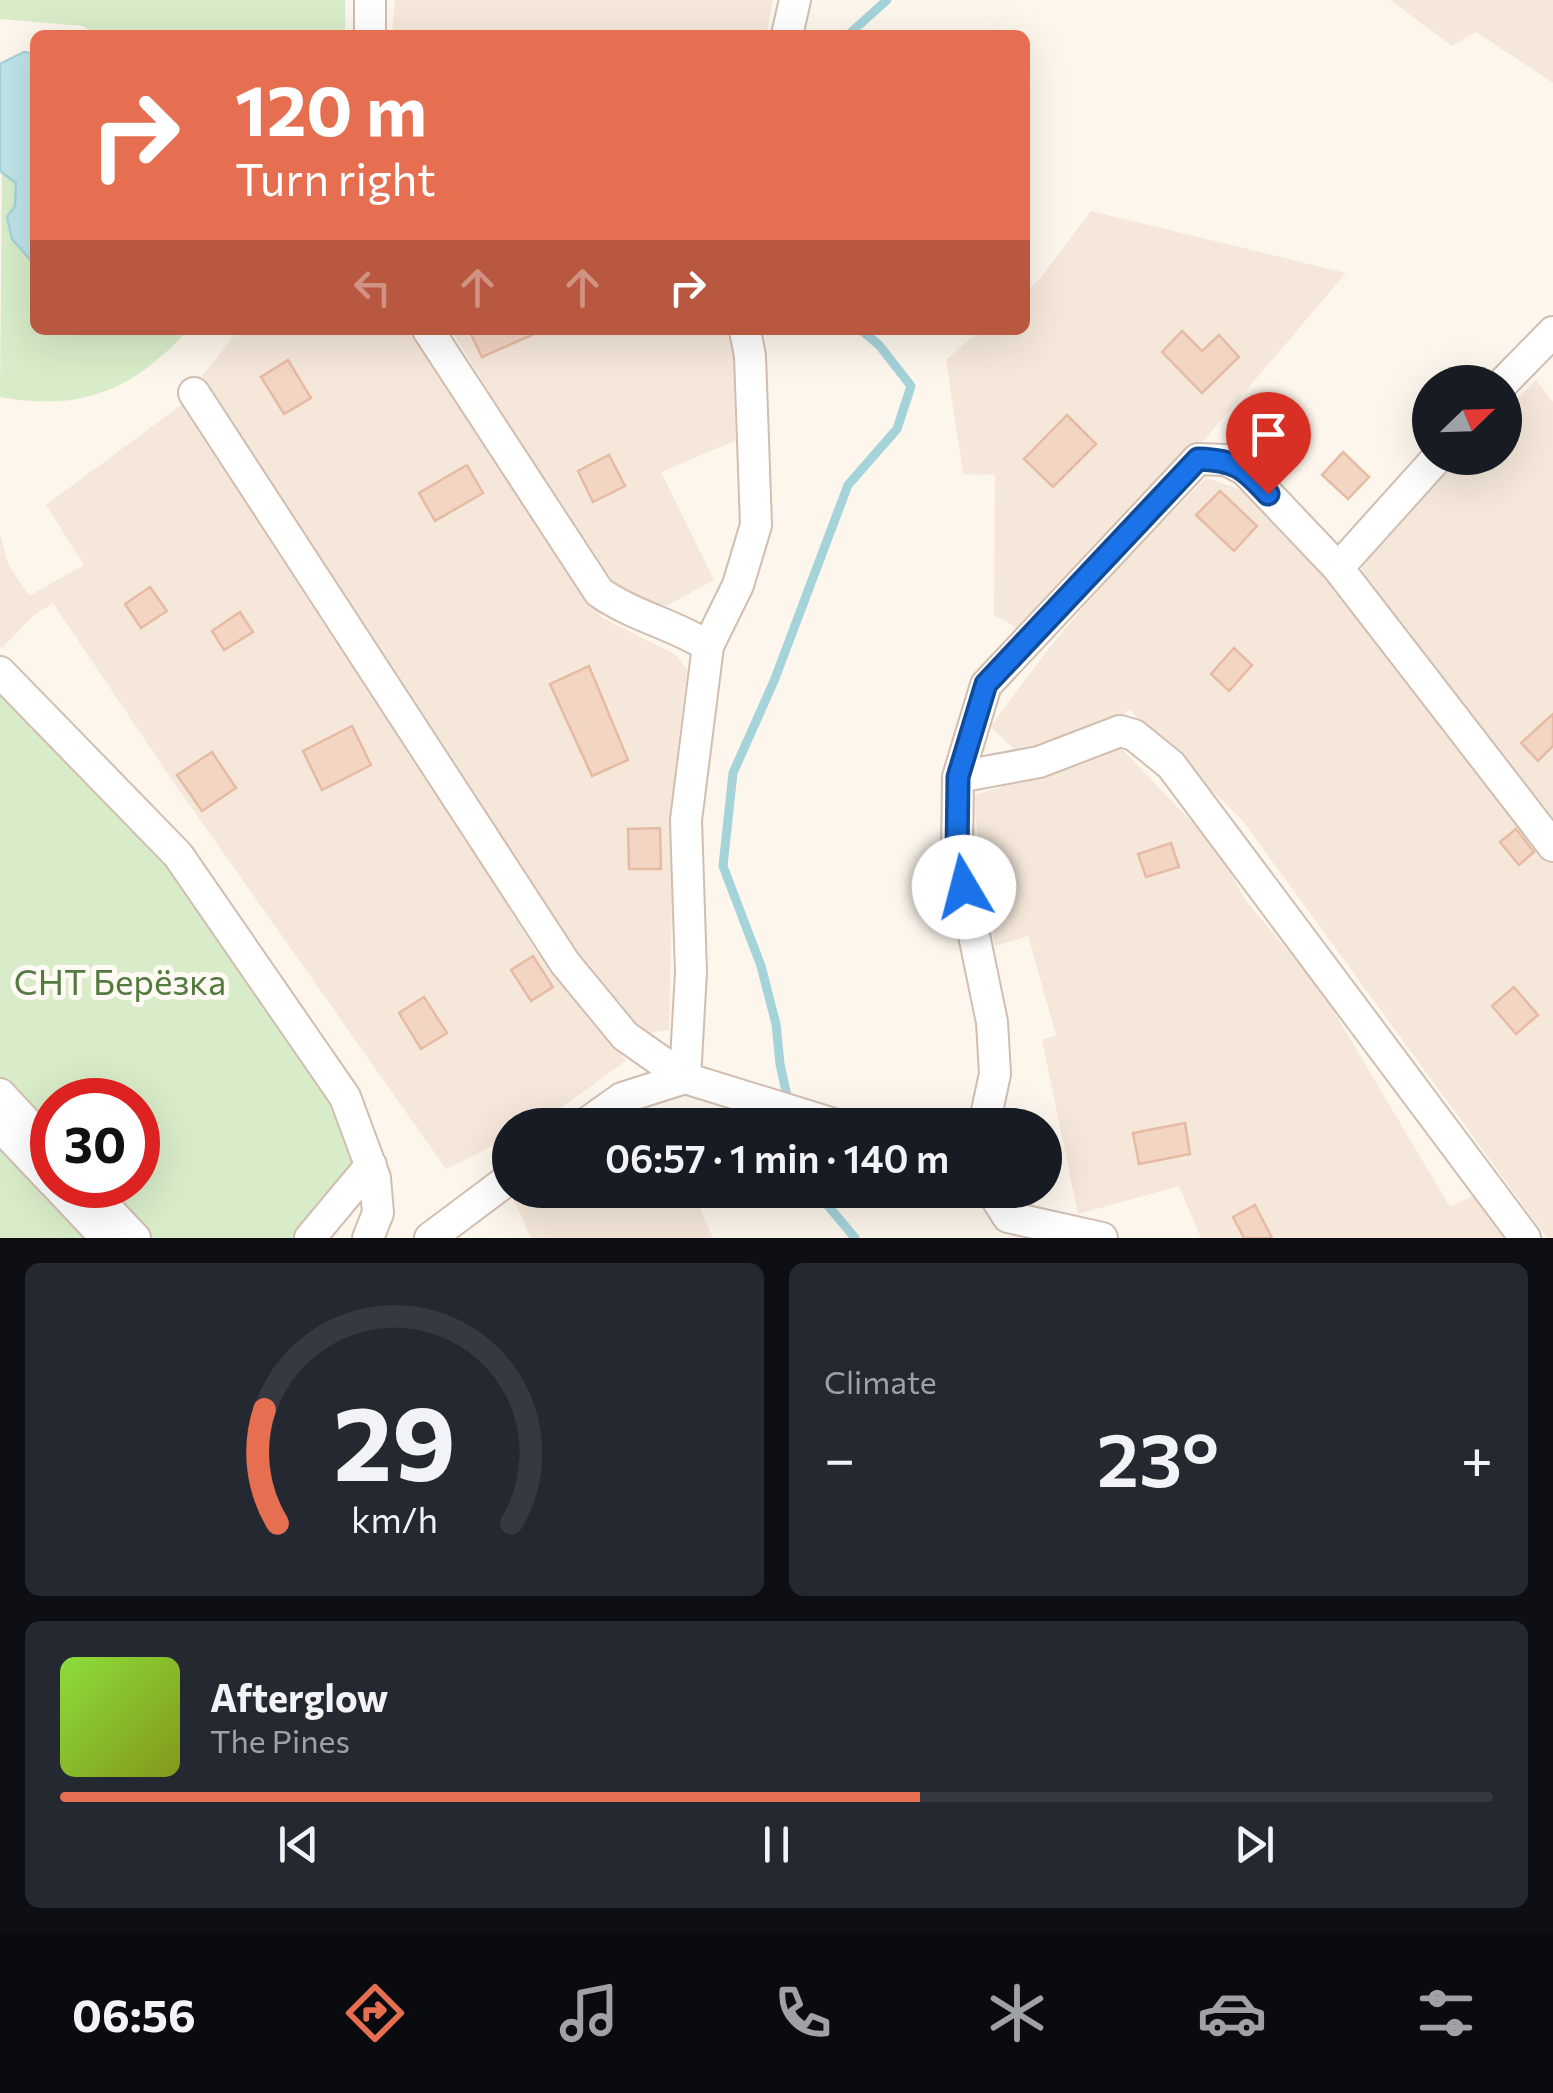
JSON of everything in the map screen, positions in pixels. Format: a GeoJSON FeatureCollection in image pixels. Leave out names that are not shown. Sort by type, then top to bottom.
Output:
{"type":"FeatureCollection","features":[{"type":"Feature","properties":{"kind":"street"},"geometry":{"type":"LineString","coordinates":[[370,0],[370,30]]}},
{"type":"Feature","properties":{"kind":"street"},"geometry":{"type":"LineString","coordinates":[[788,30],[795,0]]}},
{"type":"Feature","properties":{"kind":"street"},"geometry":{"type":"LineString","coordinates":[[431,335],[599,592],[624,609],[682,629],[708,646]]}},
{"type":"Feature","properties":{"kind":"street"},"geometry":{"type":"LineString","coordinates":[[685,1078],[691,972],[686,820],[708,646],[738,585],[756,525],[746,335]]}},
{"type":"Feature","properties":{"kind":"street"},"geometry":{"type":"LineString","coordinates":[[1522,369],[1547,351]]}},
{"type":"Feature","properties":{"kind":"street"},"geometry":{"type":"LineString","coordinates":[[194,393],[565,963],[625,1036],[685,1078],[783,1108]]}},
{"type":"Feature","properties":{"kind":"street"},"geometry":{"type":"LineString","coordinates":[[988,1108],[995,1074],[992,1022],[957,854],[958,777],[986,684],[1198,459],[1226,460],[1246,470],[1338,568],[1553,846]]}},
{"type":"Feature","properties":{"kind":"street"},"geometry":{"type":"LineString","coordinates":[[1338,568],[1422,475]]}},
{"type":"Feature","properties":{"kind":"street"},"geometry":{"type":"LineString","coordinates":[[0,672],[178,855],[345,1097],[370,1165],[378,1212],[368,1238]]}},
{"type":"Feature","properties":{"kind":"street"},"geometry":{"type":"LineString","coordinates":[[958,777],[1039,762],[1120,731],[1134,735],[1172,765],[1524,1238]]}},
{"type":"Feature","properties":{"kind":"street"},"geometry":{"type":"LineString","coordinates":[[608,1108],[622,1098],[685,1078]]}},
{"type":"Feature","properties":{"kind":"street"},"geometry":{"type":"LineString","coordinates":[[0,1094],[30,1126]]}},
{"type":"Feature","properties":{"kind":"street"},"geometry":{"type":"LineString","coordinates":[[0,1126],[30,1158]]}},
{"type":"Feature","properties":{"kind":"street"},"geometry":{"type":"LineString","coordinates":[[310,1238],[370,1165]]}},
{"type":"Feature","properties":{"kind":"street"},"geometry":{"type":"LineString","coordinates":[[430,1238],[492,1192]]}},
{"type":"Feature","properties":{"kind":"street"},"geometry":{"type":"LineString","coordinates":[[78,1208],[106,1238]]}},
{"type":"Feature","properties":{"kind":"street"},"geometry":{"type":"LineString","coordinates":[[106,1208],[134,1238]]}},
{"type":"Feature","properties":{"kind":"street"},"geometry":{"type":"LineString","coordinates":[[1016,1228],[1102,1238]]}},
{"type":"Feature","properties":{"kind":"shaded area"},"geometry":{"type":"Polygon","coordinates":[[[395,0],[773,0],[767,30],[392,30],[395,0]]]}},
{"type":"Feature","properties":{"kind":"shaded area"},"geometry":{"type":"Polygon","coordinates":[[[1390,0],[1553,0],[1553,83],[1476,32],[1452,46],[1390,0]]]}},
{"type":"Feature","properties":{"kind":"shaded area"},"geometry":{"type":"Polygon","coordinates":[[[1091,211],[1346,273],[1199,446],[1020,630],[994,615],[995,475],[963,474],[946,360],[974,335],[1030,335],[1030,288],[1091,211]]]}},
{"type":"Feature","properties":{"kind":"shaded area"},"geometry":{"type":"Polygon","coordinates":[[[235,335],[412,335],[601,617],[676,655],[687,670],[675,771],[669,1030],[644,1034],[573,952],[202,376],[235,335]]]}},
{"type":"Feature","properties":{"kind":"shaded area"},"geometry":{"type":"Polygon","coordinates":[[[454,335],[733,335],[735,441],[661,472],[714,580],[659,610],[609,590],[454,335]]]}},
{"type":"Feature","properties":{"kind":"shaded area"},"geometry":{"type":"Polygon","coordinates":[[[1536,380],[1553,402],[1553,827],[1362,581],[1362,561],[1441,475],[1522,475],[1522,394],[1536,380]]]}},
{"type":"Feature","properties":{"kind":"shaded area"},"geometry":{"type":"Polygon","coordinates":[[[181,405],[292,562],[536,951],[626,1061],[561,1108],[492,1108],[492,1146],[446,1169],[165,770],[53,603],[34,615],[2,648],[0,645],[0,534],[8,564],[29,596],[84,565],[46,505],[181,405]]]}},
{"type":"Feature","properties":{"kind":"shaded area"},"geometry":{"type":"Polygon","coordinates":[[[1206,478],[1254,494],[1372,630],[1553,858],[1553,1238],[1547,1238],[1242,820],[1130,710],[1089,736],[1022,756],[990,727],[1053,643],[1120,565],[1206,478]]]}},
{"type":"Feature","properties":{"kind":"shaded area"},"geometry":{"type":"Polygon","coordinates":[[[1118,745],[1217,848],[1246,901],[1321,990],[1450,1207],[1474,1195],[1507,1238],[1201,1238],[1179,1186],[1078,1214],[1062,1137],[1062,1108],[1056,1108],[1042,1040],[1056,1035],[1028,936],[995,946],[972,796],[1079,763],[1118,745]]]}},
{"type":"Feature","properties":{"kind":"shaded area"},"geometry":{"type":"Polygon","coordinates":[[[518,1208],[700,1208],[713,1238],[531,1238],[518,1208]]]}},
{"type":"Feature","properties":{"kind":"green space"},"geometry":{"type":"Polygon","coordinates":[[[0,0],[345,0],[345,30],[89,30],[83,26],[0,19],[0,0]]]}},
{"type":"Feature","properties":{"kind":"green space"},"geometry":{"type":"Polygon","coordinates":[[[2,170],[16,183],[12,239],[30,259],[30,335],[183,335],[147,368],[104,392],[56,401],[0,397],[2,170]]]}},
{"type":"Feature","properties":{"kind":"green space","name":"СНТ Берёзка"},"geometry":{"type":"Polygon","coordinates":[[[0,672],[178,855],[371,1165],[310,1238],[135,1238],[107,1208],[160,1208],[160,1078],[30,1078],[30,1126],[0,1094],[0,672]]]}},
{"type":"Feature","properties":{"kind":"green space"},"geometry":{"type":"Polygon","coordinates":[[[0,1126],[30,1158],[30,1208],[78,1208],[106,1238],[0,1238],[0,1126]]]}},
{"type":"Feature","properties":{"kind":"water"},"geometry":{"type":"Polygon","coordinates":[[[24,52],[30,53],[30,259],[12,239],[7,217],[15,206],[16,183],[0,171],[0,64],[24,52]]]}},
{"type":"Feature","properties":{"kind":"building"},"geometry":{"type":"Polygon","coordinates":[[[1182,331],[1202,351],[1219,335],[1239,357],[1202,393],[1162,352],[1182,331]]]}},
{"type":"Feature","properties":{"kind":"building"},"geometry":{"type":"Polygon","coordinates":[[[471,335],[532,335],[482,357],[471,335]]]}},
{"type":"Feature","properties":{"kind":"building"},"geometry":{"type":"Polygon","coordinates":[[[288,360],[311,398],[284,414],[261,377],[288,360]]]}},
{"type":"Feature","properties":{"kind":"building"},"geometry":{"type":"Polygon","coordinates":[[[1067,415],[1096,444],[1053,487],[1024,459],[1067,415]]]}},
{"type":"Feature","properties":{"kind":"building"},"geometry":{"type":"Polygon","coordinates":[[[1343,452],[1369,477],[1348,499],[1322,475],[1343,452]]]}},
{"type":"Feature","properties":{"kind":"building"},"geometry":{"type":"Polygon","coordinates":[[[609,455],[625,486],[593,502],[578,471],[609,455]]]}},
{"type":"Feature","properties":{"kind":"building"},"geometry":{"type":"Polygon","coordinates":[[[467,465],[483,493],[435,521],[419,493],[467,465]]]}},
{"type":"Feature","properties":{"kind":"building"},"geometry":{"type":"Polygon","coordinates":[[[1220,491],[1257,526],[1234,551],[1196,515],[1220,491]]]}},
{"type":"Feature","properties":{"kind":"building"},"geometry":{"type":"Polygon","coordinates":[[[150,587],[167,611],[141,628],[125,604],[150,587]]]}},
{"type":"Feature","properties":{"kind":"building"},"geometry":{"type":"Polygon","coordinates":[[[240,612],[253,632],[224,650],[212,631],[240,612]]]}},
{"type":"Feature","properties":{"kind":"building"},"geometry":{"type":"Polygon","coordinates":[[[1234,648],[1252,665],[1229,691],[1211,674],[1234,648]]]}},
{"type":"Feature","properties":{"kind":"building"},"geometry":{"type":"Polygon","coordinates":[[[589,666],[628,760],[592,776],[550,684],[589,666]]]}},
{"type":"Feature","properties":{"kind":"building"},"geometry":{"type":"Polygon","coordinates":[[[1553,714],[1553,746],[1538,761],[1521,743],[1553,714]]]}},
{"type":"Feature","properties":{"kind":"building"},"geometry":{"type":"Polygon","coordinates":[[[352,726],[371,765],[322,790],[303,751],[352,726]]]}},
{"type":"Feature","properties":{"kind":"building"},"geometry":{"type":"Polygon","coordinates":[[[212,752],[236,788],[202,811],[177,775],[212,752]]]}},
{"type":"Feature","properties":{"kind":"building"},"geometry":{"type":"Polygon","coordinates":[[[660,828],[661,869],[629,869],[628,829],[660,828]]]}},
{"type":"Feature","properties":{"kind":"building"},"geometry":{"type":"Polygon","coordinates":[[[1516,829],[1534,852],[1519,865],[1500,842],[1516,829]]]}},
{"type":"Feature","properties":{"kind":"building"},"geometry":{"type":"Polygon","coordinates":[[[1171,843],[1179,867],[1146,877],[1138,854],[1171,843]]]}},
{"type":"Feature","properties":{"kind":"building"},"geometry":{"type":"Polygon","coordinates":[[[533,956],[553,987],[531,1001],[511,970],[533,956]]]}},
{"type":"Feature","properties":{"kind":"building"},"geometry":{"type":"Polygon","coordinates":[[[1514,987],[1538,1015],[1516,1034],[1492,1006],[1514,987]]]}},
{"type":"Feature","properties":{"kind":"building"},"geometry":{"type":"Polygon","coordinates":[[[424,997],[447,1033],[421,1049],[399,1013],[424,997]]]}},
{"type":"Feature","properties":{"kind":"building"},"geometry":{"type":"Polygon","coordinates":[[[1185,1123],[1190,1154],[1139,1164],[1133,1133],[1185,1123]]]}},
{"type":"Feature","properties":{"kind":"building"},"geometry":{"type":"Polygon","coordinates":[[[1255,1205],[1272,1238],[1244,1238],[1233,1217],[1255,1205]]]}},
{"type":"Feature","properties":{"kind":"waterway"},"geometry":{"type":"LineString","coordinates":[[854,30],[887,0]]}},
{"type":"Feature","properties":{"kind":"waterway"},"geometry":{"type":"LineString","coordinates":[[789,1105],[776,1024],[761,966],[723,866],[733,773],[774,681],[848,485],[897,429],[911,386],[867,335]]}},
{"type":"Feature","properties":{"kind":"waterway"},"geometry":{"type":"LineString","coordinates":[[830,1208],[855,1238]]}},
{"type":"Feature","properties":{"kind":"route"},"geometry":{"type":"LineString","coordinates":[[964,887],[957,854],[958,777],[986,684],[1198,459],[1226,460],[1246,470],[1268,494]]}}]}
